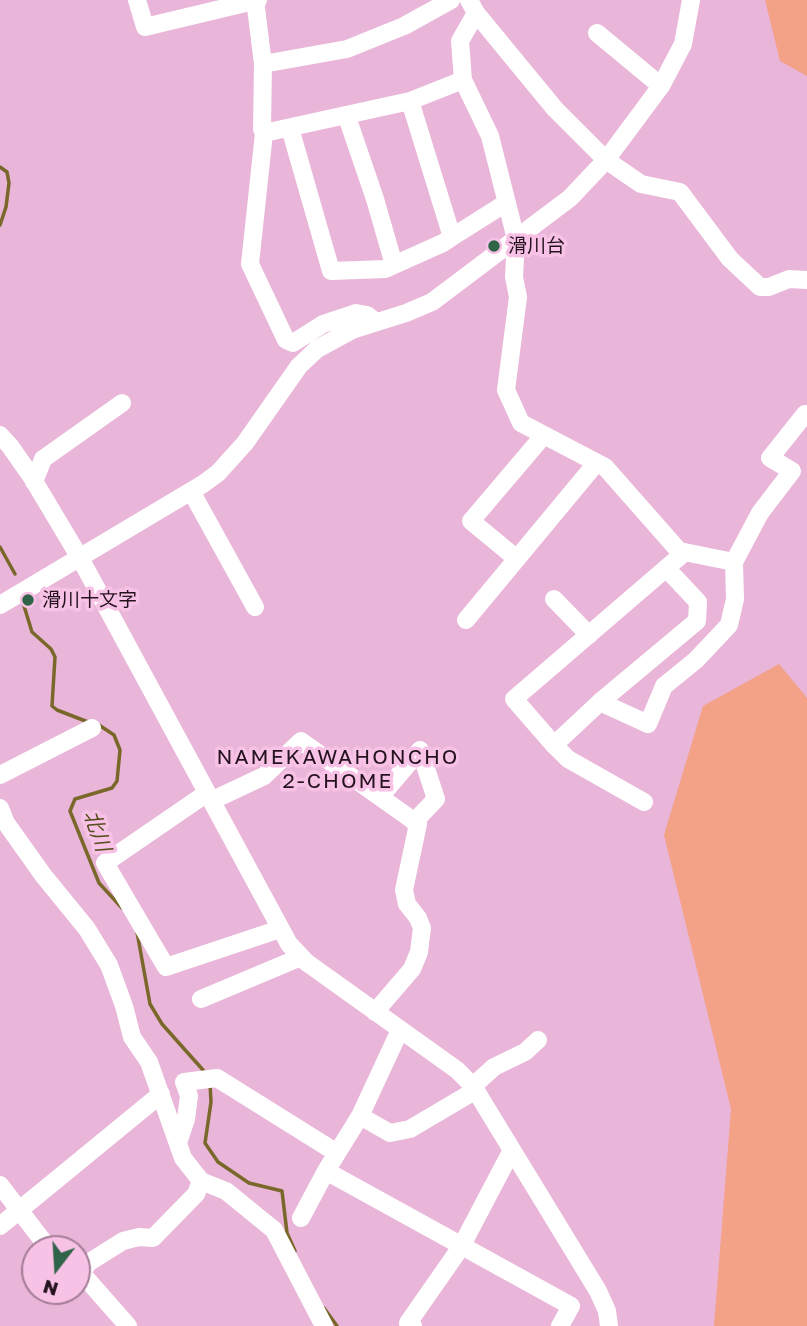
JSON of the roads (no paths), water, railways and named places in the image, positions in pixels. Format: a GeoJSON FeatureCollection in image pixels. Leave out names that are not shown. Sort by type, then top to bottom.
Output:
{"type":"FeatureCollection","features":[{"type":"Feature","properties":{"kind":"street"},"geometry":{"type":"LineString","coordinates":[[137,0],[145,27],[256,0],[263,64],[264,133],[250,264],[286,340],[293,343],[323,324],[356,313],[367,315],[376,322]]}},
{"type":"Feature","properties":{"kind":"street"},"geometry":{"type":"LineString","coordinates":[[263,64],[347,49],[404,26],[451,0]]}},
{"type":"Feature","properties":{"kind":"street"},"geometry":{"type":"LineString","coordinates":[[0,606],[191,491],[229,462],[299,366],[317,349],[352,330],[432,302],[570,198],[606,160],[661,86],[683,44],[691,0]]}},
{"type":"Feature","properties":{"kind":"street"},"geometry":{"type":"LineString","coordinates":[[472,6],[460,41],[463,80],[489,136],[516,239],[514,277],[518,297],[506,390],[520,423],[605,467],[679,551],[734,562]]}},
{"type":"Feature","properties":{"kind":"street"},"geometry":{"type":"LineString","coordinates":[[472,6],[555,109],[606,160],[641,184],[680,192],[730,259],[760,287],[769,287],[789,279],[807,280]]}},
{"type":"Feature","properties":{"kind":"street"},"geometry":{"type":"LineString","coordinates":[[597,33],[661,86]]}},
{"type":"Feature","properties":{"kind":"street"},"geometry":{"type":"LineString","coordinates":[[264,133],[347,117],[410,101],[463,80]]}},
{"type":"Feature","properties":{"kind":"street"},"geometry":{"type":"LineString","coordinates":[[410,101],[452,237]]}},
{"type":"Feature","properties":{"kind":"street"},"geometry":{"type":"LineString","coordinates":[[347,117],[394,265]]}},
{"type":"Feature","properties":{"kind":"street"},"geometry":{"type":"LineString","coordinates":[[290,128],[331,271],[385,269],[443,243],[506,203]]}},
{"type":"Feature","properties":{"kind":"street"},"geometry":{"type":"LineString","coordinates":[[34,482],[43,459],[122,403]]}},
{"type":"Feature","properties":{"kind":"street"},"geometry":{"type":"LineString","coordinates":[[600,702],[648,724],[664,686],[696,660],[729,625],[735,599],[734,562],[760,513],[792,471],[770,458],[805,414]]}},
{"type":"Feature","properties":{"kind":"street"},"geometry":{"type":"LineString","coordinates":[[0,435],[34,482],[80,558],[289,944],[301,957],[457,1070],[474,1088],[598,1291],[607,1311],[609,1326]]}},
{"type":"Feature","properties":{"kind":"street"},"geometry":{"type":"LineString","coordinates":[[517,559],[471,521],[544,435]]}},
{"type":"Feature","properties":{"kind":"street"},"geometry":{"type":"LineString","coordinates":[[466,620],[593,467]]}},
{"type":"Feature","properties":{"kind":"street"},"geometry":{"type":"LineString","coordinates":[[191,491],[255,607]]}},
{"type":"Feature","properties":{"kind":"street"},"geometry":{"type":"LineString","coordinates":[[644,802],[568,759],[514,699],[685,552]]}},
{"type":"Feature","properties":{"kind":"street"},"geometry":{"type":"LineString","coordinates":[[554,744],[697,621],[698,602],[666,568]]}},
{"type":"Feature","properties":{"kind":"street"},"geometry":{"type":"LineString","coordinates":[[554,599],[589,635]]}},
{"type":"Feature","properties":{"kind":"street"},"geometry":{"type":"LineString","coordinates":[[0,775],[92,727]]}},
{"type":"Feature","properties":{"kind":"street"},"geometry":{"type":"LineString","coordinates":[[280,929],[166,967],[105,863],[209,797],[264,776],[301,741],[418,824],[404,890],[407,904],[422,928],[419,952],[412,969],[375,1012]]}},
{"type":"Feature","properties":{"kind":"street"},"geometry":{"type":"LineString","coordinates":[[380,797],[420,750],[436,799],[414,822]]}},
{"type":"Feature","properties":{"kind":"street"},"geometry":{"type":"LineString","coordinates":[[0,808],[6,823],[43,875],[87,929],[109,965],[132,1037],[149,1062],[183,1158],[201,1181],[226,1192],[274,1230],[324,1326]]}},
{"type":"Feature","properties":{"kind":"street"},"geometry":{"type":"LineString","coordinates":[[201,999],[301,957]]}},
{"type":"Feature","properties":{"kind":"street"},"geometry":{"type":"LineString","coordinates":[[301,1218],[360,1116],[400,1030]]}},
{"type":"Feature","properties":{"kind":"street"},"geometry":{"type":"LineString","coordinates":[[360,1116],[390,1133],[410,1129],[474,1088],[494,1067],[525,1052],[538,1040]]}},
{"type":"Feature","properties":{"kind":"street"},"geometry":{"type":"LineString","coordinates":[[178,1143],[189,1096],[184,1082],[217,1078],[337,1153]]}},
{"type":"Feature","properties":{"kind":"street"},"geometry":{"type":"LineString","coordinates":[[0,1226],[161,1094]]}},
{"type":"Feature","properties":{"kind":"street"},"geometry":{"type":"LineString","coordinates":[[413,1326],[408,1323],[461,1247],[512,1150]]}},
{"type":"Feature","properties":{"kind":"street"},"geometry":{"type":"LineString","coordinates":[[326,1171],[571,1306],[560,1326]]}},
{"type":"Feature","properties":{"kind":"street"},"geometry":{"type":"LineString","coordinates":[[91,1261],[123,1241],[139,1237],[153,1238],[196,1194],[201,1181]]}},
{"type":"Feature","properties":{"kind":"street"},"geometry":{"type":"LineString","coordinates":[[0,1185],[38,1235]]}},
{"type":"Feature","properties":{"kind":"street"},"geometry":{"type":"LineString","coordinates":[[91,1284],[128,1326]]}},
{"type":"Feature","properties":{"kind":"waterway","name":"北川"},"geometry":{"type":"LineString","coordinates":[[0,167],[7,172],[9,183],[0,225]]}},
{"type":"Feature","properties":{"kind":"waterway","name":"北川"},"geometry":{"type":"LineString","coordinates":[[0,547],[15,574]]}},
{"type":"Feature","properties":{"kind":"waterway","name":"北川"},"geometry":{"type":"LineString","coordinates":[[24,606],[32,632],[51,649],[55,657],[52,706],[88,722]]}},
{"type":"Feature","properties":{"kind":"waterway","name":"北川"},"geometry":{"type":"LineString","coordinates":[[99,725],[114,735],[120,750],[117,781],[112,788],[75,799],[70,811],[99,883],[122,908]]}},
{"type":"Feature","properties":{"kind":"waterway","name":"北川"},"geometry":{"type":"LineString","coordinates":[[137,932],[150,1004],[162,1024],[203,1070]]}},
{"type":"Feature","properties":{"kind":"waterway","name":"北川"},"geometry":{"type":"LineString","coordinates":[[210,1084],[211,1102],[205,1143],[218,1162],[249,1183],[282,1191],[287,1233],[295,1251]]}},
{"type":"Feature","properties":{"kind":"waterway","name":"北川"},"geometry":{"type":"LineString","coordinates":[[324,1308],[337,1326]]}},
{"type":"Feature","properties":{"kind":"place","name":"滑川台"},"geometry":{"type":"Point","coordinates":[494,246]}},
{"type":"Feature","properties":{"kind":"place","name":"滑川十文字"},"geometry":{"type":"Point","coordinates":[28,600]}},
{"type":"Feature","properties":{"kind":"district","name":"NAMEKAWAHONCHO 2-CHOME"},"geometry":{"type":"Point","coordinates":[338,769]}}]}
